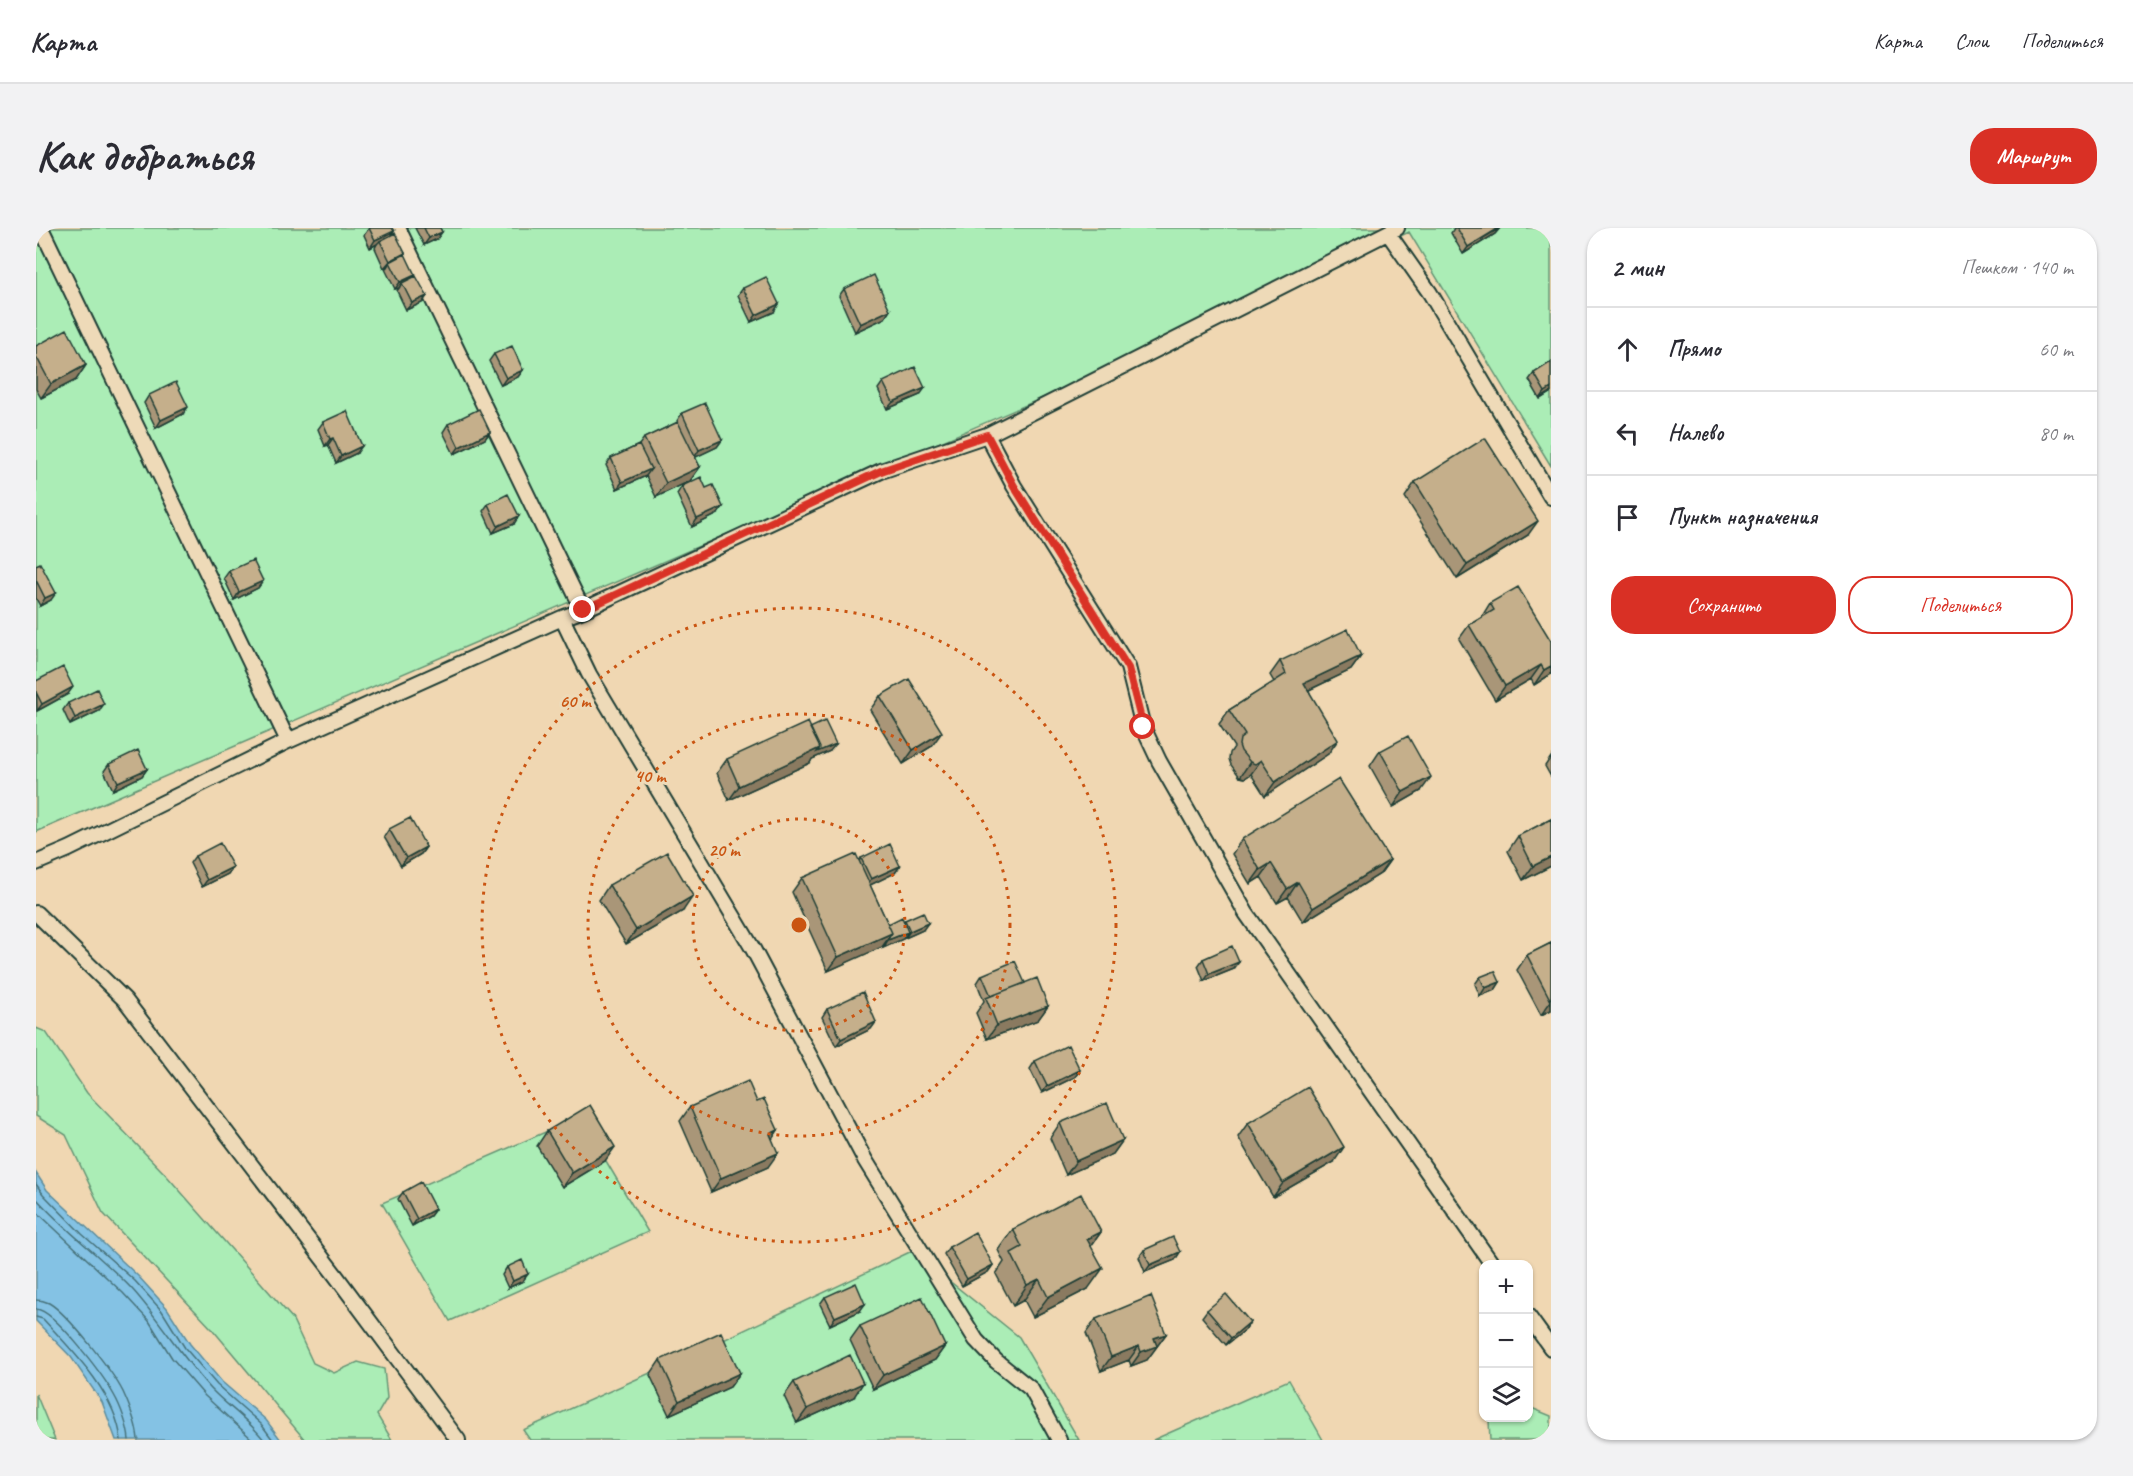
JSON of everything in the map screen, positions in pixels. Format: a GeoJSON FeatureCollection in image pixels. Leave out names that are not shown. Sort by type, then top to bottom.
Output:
{"type":"FeatureCollection","features":[{"type":"Feature","properties":{"kind":"lane"},"geometry":{"type":"LineString","coordinates":[[41,228],[288,741]]}},
{"type":"Feature","properties":{"kind":"lane"},"geometry":{"type":"LineString","coordinates":[[398,228],[583,610]]}},
{"type":"Feature","properties":{"kind":"lane"},"geometry":{"type":"LineString","coordinates":[[36,863],[288,741],[583,610],[881,471],[987,435],[1392,230],[1551,497]]}},
{"type":"Feature","properties":{"kind":"lane"},"geometry":{"type":"LineString","coordinates":[[987,435],[1014,486],[1128,668],[1143,727],[1159,762],[1246,913],[1489,1260]]}},
{"type":"Feature","properties":{"kind":"lane"},"geometry":{"type":"LineString","coordinates":[[562,618],[589,674],[753,949],[865,1160],[976,1340],[996,1361],[1031,1389],[1059,1440]]}},
{"type":"Feature","properties":{"kind":"lane"},"geometry":{"type":"LineString","coordinates":[[36,913],[124,1000],[336,1276],[458,1440]]}},
{"type":"Feature","properties":{"kind":"lane"},"geometry":{"type":"LineString","coordinates":[[1533,1323],[1551,1348]]}},
{"type":"Feature","properties":{"kind":"green space"},"geometry":{"type":"Polygon","coordinates":[[[36,228],[1551,228],[1551,466],[1409,232],[1177,340],[36,832],[36,228]]]}},
{"type":"Feature","properties":{"kind":"green space"},"geometry":{"type":"Polygon","coordinates":[[[36,1028],[46,1032],[87,1093],[166,1175],[292,1318],[313,1363],[334,1373],[358,1362],[384,1369],[387,1398],[377,1415],[392,1440],[305,1440],[213,1330],[103,1213],[66,1135],[36,1116],[36,1028]]]}},
{"type":"Feature","properties":{"kind":"green space"},"geometry":{"type":"Polygon","coordinates":[[[580,1117],[648,1232],[450,1321],[382,1203],[580,1117]]]}},
{"type":"Feature","properties":{"kind":"green space"},"geometry":{"type":"Polygon","coordinates":[[[912,1251],[1019,1337],[1079,1440],[530,1440],[523,1430],[717,1343],[912,1251]]]}},
{"type":"Feature","properties":{"kind":"green space"},"geometry":{"type":"Polygon","coordinates":[[[1289,1380],[1323,1440],[1153,1440],[1289,1380]]]}},
{"type":"Feature","properties":{"kind":"green space"},"geometry":{"type":"Polygon","coordinates":[[[36,1394],[55,1440],[36,1440],[36,1394]]]}},
{"type":"Feature","properties":{"kind":"green space"},"geometry":{"type":"Polygon","coordinates":[[[1533,1409],[1551,1416],[1551,1440],[1490,1440],[1489,1422],[1533,1422],[1533,1409]]]}},
{"type":"Feature","properties":{"kind":"water"},"geometry":{"type":"Polygon","coordinates":[[[36,1173],[47,1190],[139,1277],[167,1308],[190,1344],[222,1382],[266,1420],[281,1440],[116,1440],[102,1402],[71,1357],[36,1321],[36,1173]]]}},
{"type":"Feature","properties":{"kind":"building"},"geometry":{"type":"Polygon","coordinates":[[[369,228],[392,228],[394,231],[375,240],[369,228]]]}},
{"type":"Feature","properties":{"kind":"building"},"geometry":{"type":"Polygon","coordinates":[[[424,228],[440,228],[442,232],[429,238],[424,228]]]}},
{"type":"Feature","properties":{"kind":"building"},"geometry":{"type":"Polygon","coordinates":[[[1457,228],[1499,228],[1468,247],[1457,228]]]}},
{"type":"Feature","properties":{"kind":"building"},"geometry":{"type":"Polygon","coordinates":[[[395,233],[405,253],[390,261],[380,241],[395,233]]]}},
{"type":"Feature","properties":{"kind":"building"},"geometry":{"type":"Polygon","coordinates":[[[405,254],[415,275],[400,282],[390,262],[405,254]]]}},
{"type":"Feature","properties":{"kind":"building"},"geometry":{"type":"Polygon","coordinates":[[[874,275],[890,310],[860,324],[844,289],[874,275]]]}},
{"type":"Feature","properties":{"kind":"building"},"geometry":{"type":"Polygon","coordinates":[[[416,276],[427,296],[412,303],[402,283],[416,276]]]}},
{"type":"Feature","properties":{"kind":"building"},"geometry":{"type":"Polygon","coordinates":[[[766,277],[779,304],[756,315],[743,288],[766,277]]]}},
{"type":"Feature","properties":{"kind":"building"},"geometry":{"type":"Polygon","coordinates":[[[67,329],[86,365],[51,384],[36,356],[36,346],[67,329]]]}},
{"type":"Feature","properties":{"kind":"building"},"geometry":{"type":"Polygon","coordinates":[[[512,346],[523,370],[506,378],[494,354],[512,346]]]}},
{"type":"Feature","properties":{"kind":"building"},"geometry":{"type":"Polygon","coordinates":[[[1551,362],[1551,388],[1545,392],[1534,373],[1551,362]]]}},
{"type":"Feature","properties":{"kind":"building"},"geometry":{"type":"Polygon","coordinates":[[[915,367],[925,388],[893,402],[883,382],[915,367]]]}},
{"type":"Feature","properties":{"kind":"building"},"geometry":{"type":"Polygon","coordinates":[[[176,382],[188,407],[161,420],[149,395],[176,382]]]}},
{"type":"Feature","properties":{"kind":"building"},"geometry":{"type":"Polygon","coordinates":[[[705,403],[722,440],[699,450],[682,413],[705,403]]]}},
{"type":"Feature","properties":{"kind":"building"},"geometry":{"type":"Polygon","coordinates":[[[479,409],[490,432],[459,447],[448,424],[479,409]]]}},
{"type":"Feature","properties":{"kind":"building"},"geometry":{"type":"Polygon","coordinates":[[[347,411],[362,446],[341,456],[323,422],[347,411]]]}},
{"type":"Feature","properties":{"kind":"building"},"geometry":{"type":"Polygon","coordinates":[[[678,422],[700,467],[666,483],[644,438],[678,422]]]}},
{"type":"Feature","properties":{"kind":"building"},"geometry":{"type":"Polygon","coordinates":[[[1485,438],[1538,521],[1467,565],[1415,482],[1485,438]]]}},
{"type":"Feature","properties":{"kind":"building"},"geometry":{"type":"Polygon","coordinates":[[[639,445],[651,469],[622,482],[611,458],[639,445]]]}},
{"type":"Feature","properties":{"kind":"building"},"geometry":{"type":"Polygon","coordinates":[[[701,477],[706,488],[713,485],[723,507],[697,519],[682,486],[701,477]]]}},
{"type":"Feature","properties":{"kind":"building"},"geometry":{"type":"Polygon","coordinates":[[[508,494],[519,516],[498,526],[488,504],[508,494]]]}},
{"type":"Feature","properties":{"kind":"building"},"geometry":{"type":"Polygon","coordinates":[[[253,560],[263,581],[239,592],[229,571],[253,560]]]}},
{"type":"Feature","properties":{"kind":"building"},"geometry":{"type":"Polygon","coordinates":[[[40,563],[56,593],[45,598],[36,580],[36,565],[40,563]]]}},
{"type":"Feature","properties":{"kind":"building"},"geometry":{"type":"Polygon","coordinates":[[[1518,587],[1551,641],[1551,666],[1544,670],[1541,665],[1505,686],[1469,625],[1494,610],[1490,603],[1518,587]]]}},
{"type":"Feature","properties":{"kind":"building"},"geometry":{"type":"Polygon","coordinates":[[[1348,629],[1361,656],[1304,683],[1338,740],[1275,782],[1261,760],[1255,764],[1250,762],[1241,751],[1240,739],[1245,735],[1229,710],[1286,674],[1280,661],[1348,629]]]}},
{"type":"Feature","properties":{"kind":"building"},"geometry":{"type":"Polygon","coordinates":[[[63,667],[73,687],[42,704],[36,692],[36,681],[63,667]]]}},
{"type":"Feature","properties":{"kind":"building"},"geometry":{"type":"Polygon","coordinates":[[[909,679],[942,732],[913,750],[880,696],[909,679]]]}},
{"type":"Feature","properties":{"kind":"building"},"geometry":{"type":"Polygon","coordinates":[[[97,689],[104,704],[75,718],[68,703],[97,689]]]}},
{"type":"Feature","properties":{"kind":"building"},"geometry":{"type":"Polygon","coordinates":[[[825,721],[836,744],[817,752],[820,748],[810,728],[825,721]]]}},
{"type":"Feature","properties":{"kind":"building"},"geometry":{"type":"Polygon","coordinates":[[[808,722],[820,748],[739,786],[727,759],[808,722]]]}},
{"type":"Feature","properties":{"kind":"building"},"geometry":{"type":"Polygon","coordinates":[[[1408,736],[1431,777],[1403,792],[1380,751],[1408,736]]]}},
{"type":"Feature","properties":{"kind":"building"},"geometry":{"type":"Polygon","coordinates":[[[138,750],[147,769],[118,782],[109,764],[138,750]]]}},
{"type":"Feature","properties":{"kind":"building"},"geometry":{"type":"Polygon","coordinates":[[[1339,779],[1390,860],[1313,908],[1298,882],[1287,889],[1271,863],[1260,870],[1242,839],[1339,779]]]}},
{"type":"Feature","properties":{"kind":"building"},"geometry":{"type":"Polygon","coordinates":[[[410,818],[426,847],[406,858],[389,829],[410,818]]]}},
{"type":"Feature","properties":{"kind":"building"},"geometry":{"type":"Polygon","coordinates":[[[1551,819],[1551,857],[1533,866],[1518,836],[1551,819]]]}},
{"type":"Feature","properties":{"kind":"building"},"geometry":{"type":"Polygon","coordinates":[[[220,843],[233,867],[207,880],[195,856],[220,843]]]}},
{"type":"Feature","properties":{"kind":"building"},"geometry":{"type":"Polygon","coordinates":[[[890,844],[900,866],[871,879],[861,858],[890,844]]]}},
{"type":"Feature","properties":{"kind":"building"},"geometry":{"type":"Polygon","coordinates":[[[667,852],[693,896],[636,930],[609,885],[667,852]]]}},
{"type":"Feature","properties":{"kind":"building"},"geometry":{"type":"Polygon","coordinates":[[[856,854],[892,933],[838,957],[802,878],[856,854]]]}},
{"type":"Feature","properties":{"kind":"building"},"geometry":{"type":"Polygon","coordinates":[[[923,912],[928,923],[910,931],[905,920],[923,912]]]}},
{"type":"Feature","properties":{"kind":"building"},"geometry":{"type":"Polygon","coordinates":[[[902,917],[908,932],[888,940],[892,933],[888,924],[902,917]]]}},
{"type":"Feature","properties":{"kind":"building"},"geometry":{"type":"Polygon","coordinates":[[[1551,943],[1551,1001],[1527,955],[1551,943]]]}},
{"type":"Feature","properties":{"kind":"building"},"geometry":{"type":"Polygon","coordinates":[[[1232,946],[1239,962],[1209,974],[1203,959],[1232,946]]]}},
{"type":"Feature","properties":{"kind":"building"},"geometry":{"type":"Polygon","coordinates":[[[1015,961],[1025,983],[991,996],[982,975],[1015,961]]]}},
{"type":"Feature","properties":{"kind":"building"},"geometry":{"type":"Polygon","coordinates":[[[1495,971],[1500,982],[1485,988],[1480,977],[1495,971]]]}},
{"type":"Feature","properties":{"kind":"building"},"geometry":{"type":"Polygon","coordinates":[[[1037,978],[1048,1006],[997,1025],[986,998],[1037,978]]]}},
{"type":"Feature","properties":{"kind":"building"},"geometry":{"type":"Polygon","coordinates":[[[863,992],[876,1022],[841,1039],[827,1009],[863,992]]]}},
{"type":"Feature","properties":{"kind":"building"},"geometry":{"type":"Polygon","coordinates":[[[1068,1045],[1080,1070],[1047,1086],[1035,1061],[1068,1045]]]}},
{"type":"Feature","properties":{"kind":"building"},"geometry":{"type":"Polygon","coordinates":[[[748,1081],[757,1102],[764,1099],[778,1130],[770,1134],[778,1153],[721,1178],[690,1107],[748,1081]]]}},
{"type":"Feature","properties":{"kind":"building"},"geometry":{"type":"Polygon","coordinates":[[[1308,1087],[1344,1147],[1283,1183],[1248,1123],[1308,1087]]]}},
{"type":"Feature","properties":{"kind":"building"},"geometry":{"type":"Polygon","coordinates":[[[1107,1103],[1123,1140],[1076,1161],[1060,1123],[1107,1103]]]}},
{"type":"Feature","properties":{"kind":"building"},"geometry":{"type":"Polygon","coordinates":[[[590,1105],[615,1147],[572,1173],[547,1131],[590,1105]]]}},
{"type":"Feature","properties":{"kind":"building"},"geometry":{"type":"Polygon","coordinates":[[[421,1182],[435,1209],[417,1219],[403,1192],[421,1182]]]}},
{"type":"Feature","properties":{"kind":"building"},"geometry":{"type":"Polygon","coordinates":[[[1081,1194],[1101,1232],[1087,1239],[1103,1268],[1048,1297],[1039,1279],[1027,1285],[1011,1253],[1022,1247],[1013,1229],[1081,1194]]]}},
{"type":"Feature","properties":{"kind":"building"},"geometry":{"type":"Polygon","coordinates":[[[975,1232],[993,1265],[967,1279],[949,1247],[975,1232]]]}},
{"type":"Feature","properties":{"kind":"building"},"geometry":{"type":"Polygon","coordinates":[[[1173,1237],[1180,1252],[1150,1265],[1144,1250],[1173,1237]]]}},
{"type":"Feature","properties":{"kind":"building"},"geometry":{"type":"Polygon","coordinates":[[[522,1260],[528,1274],[513,1281],[507,1267],[522,1260]]]}},
{"type":"Feature","properties":{"kind":"building"},"geometry":{"type":"Polygon","coordinates":[[[856,1283],[865,1304],[835,1317],[825,1297],[856,1283]]]}},
{"type":"Feature","properties":{"kind":"building"},"geometry":{"type":"Polygon","coordinates":[[[1226,1294],[1250,1322],[1231,1338],[1207,1310],[1226,1294]]]}},
{"type":"Feature","properties":{"kind":"building"},"geometry":{"type":"Polygon","coordinates":[[[1151,1296],[1166,1334],[1154,1338],[1157,1346],[1141,1352],[1139,1346],[1111,1357],[1096,1319],[1151,1296]]]}},
{"type":"Feature","properties":{"kind":"building"},"geometry":{"type":"Polygon","coordinates":[[[922,1297],[945,1346],[883,1375],[860,1326],[922,1297]]]}},
{"type":"Feature","properties":{"kind":"building"},"geometry":{"type":"Polygon","coordinates":[[[721,1332],[740,1373],[679,1401],[660,1360],[721,1332]]]}},
{"type":"Feature","properties":{"kind":"building"},"geometry":{"type":"Polygon","coordinates":[[[850,1355],[863,1383],[807,1409],[794,1382],[850,1355]]]}},
{"type":"Feature","properties":{"kind":"route"},"geometry":{"type":"LineString","coordinates":[[583,610],[881,471],[987,435],[1014,486],[1128,668],[1143,727]]}}]}
